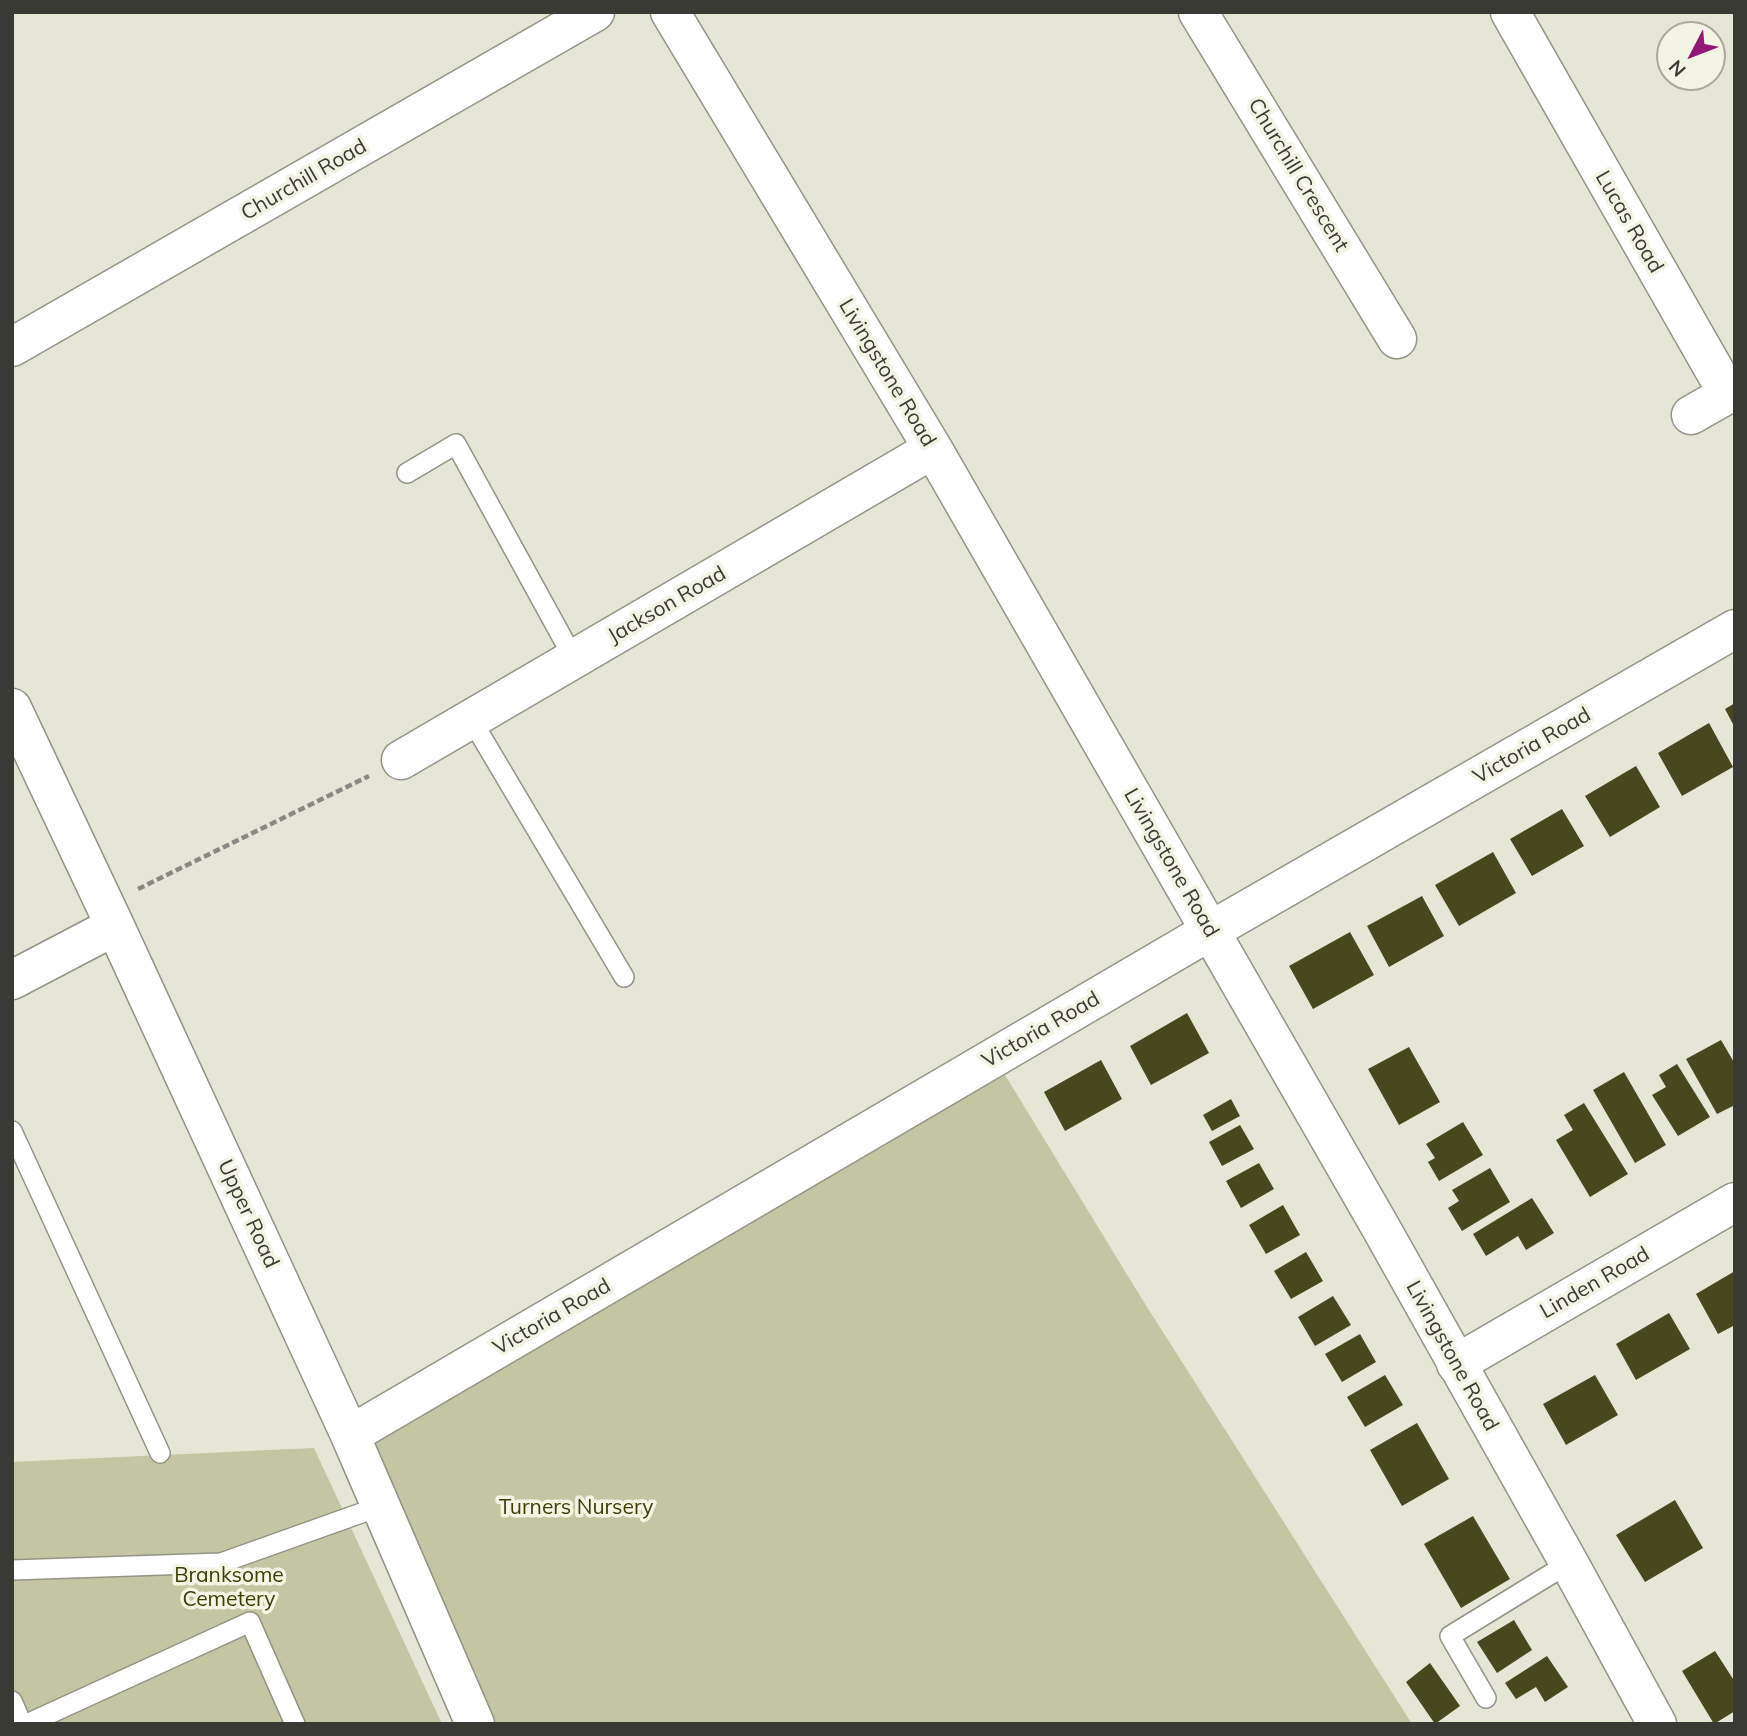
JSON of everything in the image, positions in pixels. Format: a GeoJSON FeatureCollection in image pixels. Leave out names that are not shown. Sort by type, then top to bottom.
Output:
{"type":"FeatureCollection","features":[{"type":"Feature","properties":{"kind":"street","name":"Churchill Road"},"geometry":{"type":"LineString","coordinates":[[12,348],[595,12]]}},
{"type":"Feature","properties":{"kind":"street","name":"Livingstone Road"},"geometry":{"type":"LineString","coordinates":[[670,12],[933,449],[1456,1364],[1657,1724]]}},
{"type":"Feature","properties":{"kind":"street","name":"Churchill Crescent"},"geometry":{"type":"LineString","coordinates":[[1198,12],[1397,339]]}},
{"type":"Feature","properties":{"kind":"street","name":"Lucas Road"},"geometry":{"type":"LineString","coordinates":[[1510,12],[1728,394],[1691,415]]}},
{"type":"Feature","properties":{"kind":"street","name":"Jackson Road"},"geometry":{"type":"LineString","coordinates":[[401,760],[933,449]]}},
{"type":"Feature","properties":{"kind":"street","name":"Victoria Road"},"geometry":{"type":"LineString","coordinates":[[350,1435],[1210,931],[1735,629]]}},
{"type":"Feature","properties":{"kind":"street","name":"Upper Road"},"geometry":{"type":"LineString","coordinates":[[12,708],[350,1435],[475,1724]]}},
{"type":"Feature","properties":{"kind":"street"},"geometry":{"type":"LineString","coordinates":[[12,980],[110,915]]}},
{"type":"Feature","properties":{"kind":"street","name":"Linden Road"},"geometry":{"type":"LineString","coordinates":[[1456,1364],[1735,1202]]}},
{"type":"Feature","properties":{"kind":"lane"},"geometry":{"type":"LineString","coordinates":[[407,473],[456,444],[574,659]]}},
{"type":"Feature","properties":{"kind":"lane"},"geometry":{"type":"LineString","coordinates":[[471,719],[624,976]]}},
{"type":"Feature","properties":{"kind":"lane"},"geometry":{"type":"LineString","coordinates":[[12,1131],[160,1453]]}},
{"type":"Feature","properties":{"kind":"lane"},"geometry":{"type":"LineString","coordinates":[[12,1570],[221,1563],[381,1506]]}},
{"type":"Feature","properties":{"kind":"lane"},"geometry":{"type":"LineString","coordinates":[[1486,1698],[1450,1636],[1569,1563]]}},
{"type":"Feature","properties":{"kind":"lane"},"geometry":{"type":"LineString","coordinates":[[12,1701],[25,1724],[250,1622],[295,1724]]}},
{"type":"Feature","properties":{"kind":"path"},"geometry":{"type":"LineString","coordinates":[[110,915],[401,760]]}},
{"type":"Feature","properties":{"kind":"green space","name":"Turners Nursery"},"geometry":{"type":"Polygon","coordinates":[[[1005,1075],[1142,1299],[1412,1724],[490,1724],[362,1437],[1005,1075]]]}},
{"type":"Feature","properties":{"kind":"green space","name":"Branksome Cemetery"},"geometry":{"type":"Polygon","coordinates":[[[314,1448],[442,1724],[12,1724],[12,1462],[314,1448]]]}},
{"type":"Feature","properties":{"kind":"building"},"geometry":{"type":"Polygon","coordinates":[[[1735,703],[1735,728],[1725,709],[1735,703]]]}},
{"type":"Feature","properties":{"kind":"building"},"geometry":{"type":"Polygon","coordinates":[[[1709,723],[1733,767],[1682,796],[1658,753],[1709,723]]]}},
{"type":"Feature","properties":{"kind":"building"},"geometry":{"type":"Polygon","coordinates":[[[1636,766],[1660,807],[1610,837],[1585,796],[1636,766]]]}},
{"type":"Feature","properties":{"kind":"building"},"geometry":{"type":"Polygon","coordinates":[[[1562,809],[1584,846],[1532,876],[1510,839],[1562,809]]]}},
{"type":"Feature","properties":{"kind":"building"},"geometry":{"type":"Polygon","coordinates":[[[1493,852],[1516,893],[1459,926],[1435,885],[1493,852]]]}},
{"type":"Feature","properties":{"kind":"building"},"geometry":{"type":"Polygon","coordinates":[[[1422,896],[1444,936],[1389,967],[1367,926],[1422,896]]]}},
{"type":"Feature","properties":{"kind":"building"},"geometry":{"type":"Polygon","coordinates":[[[1350,932],[1374,975],[1313,1009],[1289,966],[1350,932]]]}},
{"type":"Feature","properties":{"kind":"building"},"geometry":{"type":"Polygon","coordinates":[[[1187,1013],[1209,1053],[1151,1085],[1130,1046],[1187,1013]]]}},
{"type":"Feature","properties":{"kind":"building"},"geometry":{"type":"Polygon","coordinates":[[[1721,1040],[1735,1064],[1735,1105],[1717,1114],[1686,1059],[1721,1040]]]}},
{"type":"Feature","properties":{"kind":"building"},"geometry":{"type":"Polygon","coordinates":[[[1409,1047],[1440,1102],[1399,1125],[1368,1069],[1409,1047]]]}},
{"type":"Feature","properties":{"kind":"building"},"geometry":{"type":"Polygon","coordinates":[[[1101,1060],[1122,1099],[1065,1131],[1044,1092],[1101,1060]]]}},
{"type":"Feature","properties":{"kind":"building"},"geometry":{"type":"Polygon","coordinates":[[[1677,1064],[1710,1117],[1678,1136],[1652,1095],[1666,1087],[1659,1075],[1677,1064]]]}},
{"type":"Feature","properties":{"kind":"building"},"geometry":{"type":"Polygon","coordinates":[[[1624,1072],[1666,1145],[1635,1163],[1593,1090],[1624,1072]]]}},
{"type":"Feature","properties":{"kind":"building"},"geometry":{"type":"Polygon","coordinates":[[[1231,1099],[1240,1116],[1212,1131],[1203,1115],[1231,1099]]]}},
{"type":"Feature","properties":{"kind":"building"},"geometry":{"type":"Polygon","coordinates":[[[1584,1103],[1628,1174],[1590,1197],[1556,1140],[1573,1130],[1564,1115],[1584,1103]]]}},
{"type":"Feature","properties":{"kind":"building"},"geometry":{"type":"Polygon","coordinates":[[[1463,1122],[1483,1155],[1439,1181],[1428,1162],[1435,1158],[1426,1144],[1463,1122]]]}},
{"type":"Feature","properties":{"kind":"building"},"geometry":{"type":"Polygon","coordinates":[[[1240,1125],[1254,1149],[1222,1166],[1209,1142],[1240,1125]]]}},
{"type":"Feature","properties":{"kind":"building"},"geometry":{"type":"Polygon","coordinates":[[[1259,1163],[1274,1189],[1241,1208],[1226,1181],[1259,1163]]]}},
{"type":"Feature","properties":{"kind":"building"},"geometry":{"type":"Polygon","coordinates":[[[1490,1168],[1510,1202],[1462,1231],[1448,1208],[1459,1201],[1452,1190],[1490,1168]]]}},
{"type":"Feature","properties":{"kind":"building"},"geometry":{"type":"Polygon","coordinates":[[[1532,1198],[1554,1233],[1526,1250],[1518,1236],[1486,1256],[1473,1234],[1532,1198]]]}},
{"type":"Feature","properties":{"kind":"building"},"geometry":{"type":"Polygon","coordinates":[[[1283,1205],[1300,1235],[1266,1254],[1249,1225],[1283,1205]]]}},
{"type":"Feature","properties":{"kind":"building"},"geometry":{"type":"Polygon","coordinates":[[[1306,1252],[1323,1281],[1291,1299],[1274,1271],[1306,1252]]]}},
{"type":"Feature","properties":{"kind":"building"},"geometry":{"type":"Polygon","coordinates":[[[1735,1271],[1735,1325],[1718,1334],[1696,1294],[1735,1271]]]}},
{"type":"Feature","properties":{"kind":"building"},"geometry":{"type":"Polygon","coordinates":[[[1333,1296],[1351,1325],[1315,1346],[1298,1317],[1333,1296]]]}},
{"type":"Feature","properties":{"kind":"building"},"geometry":{"type":"Polygon","coordinates":[[[1669,1313],[1690,1349],[1636,1380],[1616,1344],[1669,1313]]]}},
{"type":"Feature","properties":{"kind":"building"},"geometry":{"type":"Polygon","coordinates":[[[1360,1334],[1376,1362],[1342,1382],[1325,1354],[1360,1334]]]}},
{"type":"Feature","properties":{"kind":"building"},"geometry":{"type":"Polygon","coordinates":[[[1385,1375],[1403,1405],[1365,1427],[1347,1397],[1385,1375]]]}},
{"type":"Feature","properties":{"kind":"building"},"geometry":{"type":"Polygon","coordinates":[[[1595,1375],[1618,1415],[1566,1445],[1543,1404],[1595,1375]]]}},
{"type":"Feature","properties":{"kind":"building"},"geometry":{"type":"Polygon","coordinates":[[[1417,1423],[1449,1479],[1402,1506],[1370,1450],[1417,1423]]]}},
{"type":"Feature","properties":{"kind":"building"},"geometry":{"type":"Polygon","coordinates":[[[1675,1500],[1703,1548],[1645,1582],[1616,1535],[1675,1500]]]}},
{"type":"Feature","properties":{"kind":"building"},"geometry":{"type":"Polygon","coordinates":[[[1473,1516],[1510,1579],[1461,1608],[1424,1544],[1473,1516]]]}},
{"type":"Feature","properties":{"kind":"building"},"geometry":{"type":"Polygon","coordinates":[[[1514,1620],[1532,1650],[1497,1673],[1477,1642],[1514,1620]]]}},
{"type":"Feature","properties":{"kind":"building"},"geometry":{"type":"Polygon","coordinates":[[[1715,1651],[1735,1682],[1735,1711],[1714,1724],[1682,1671],[1715,1651]]]}},
{"type":"Feature","properties":{"kind":"building"},"geometry":{"type":"Polygon","coordinates":[[[1547,1656],[1568,1687],[1545,1702],[1536,1687],[1516,1699],[1505,1683],[1547,1656]]]}},
{"type":"Feature","properties":{"kind":"building"},"geometry":{"type":"Polygon","coordinates":[[[1430,1663],[1460,1706],[1435,1724],[1406,1682],[1430,1663]]]}}]}
